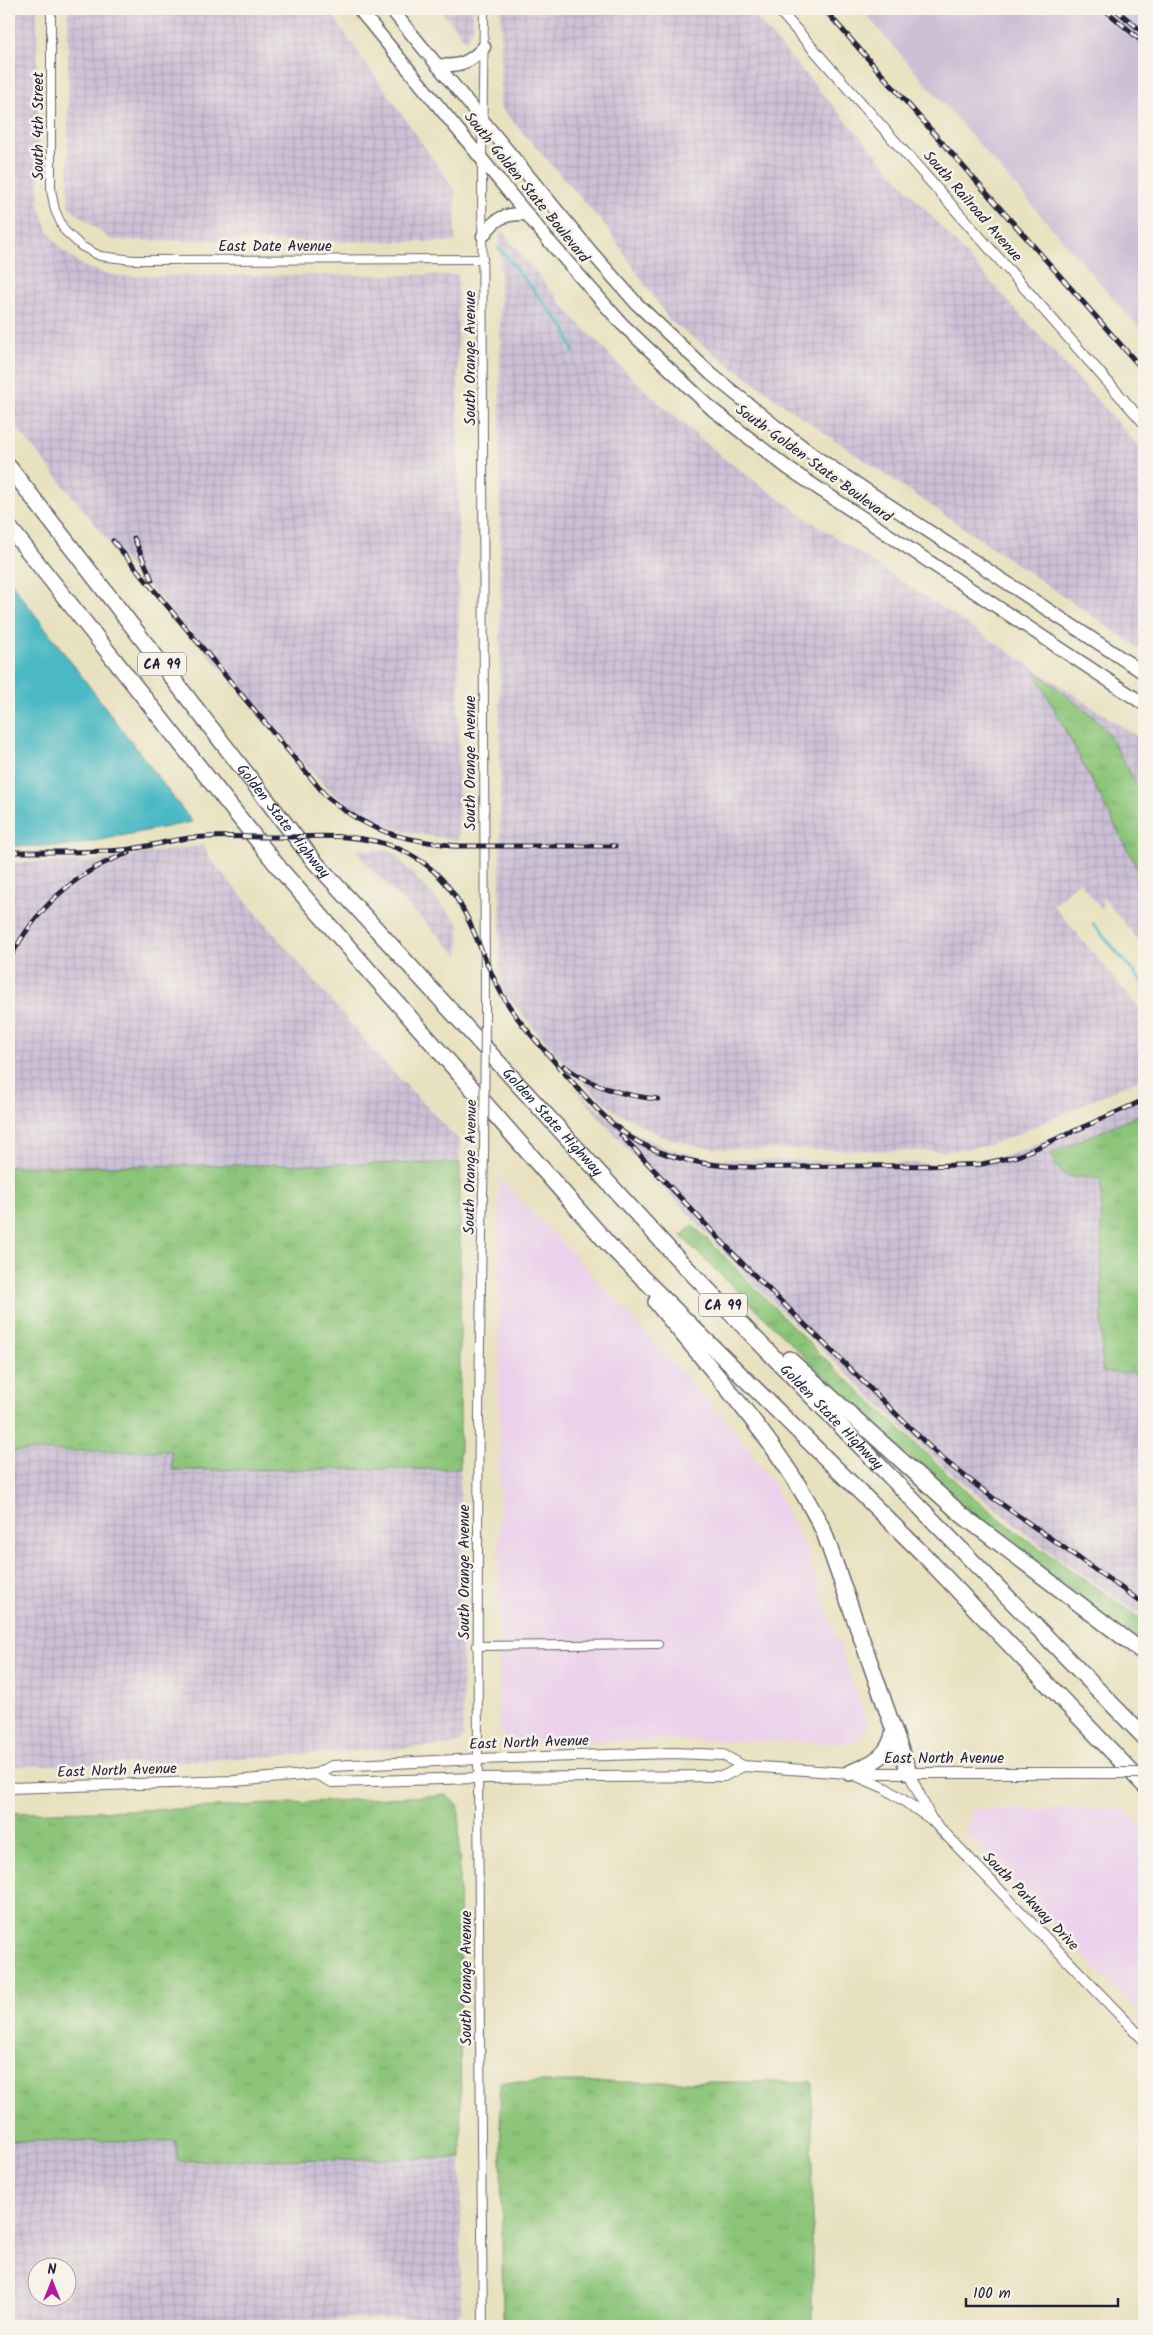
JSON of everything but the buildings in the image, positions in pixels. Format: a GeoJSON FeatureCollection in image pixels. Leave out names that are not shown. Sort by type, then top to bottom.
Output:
{"type":"FeatureCollection","features":[{"type":"Feature","properties":{"kind":"highway","name":"Golden State Highway"},"geometry":{"type":"LineString","coordinates":[[9,467],[314,861],[678,1258],[1144,1737]]}},
{"type":"Feature","properties":{"kind":"highway","name":"Golden State Highway"},"geometry":{"type":"LineString","coordinates":[[9,527],[280,868],[609,1245],[923,1554],[1144,1785]]}},
{"type":"Feature","properties":{"kind":"highway"},"geometry":{"type":"LineString","coordinates":[[609,1245],[766,1439],[798,1483],[824,1532],[909,1773]]}},
{"type":"Feature","properties":{"kind":"highway"},"geometry":{"type":"LineString","coordinates":[[678,1258],[962,1515],[1144,1653]]}},
{"type":"Feature","properties":{"kind":"highway"},"geometry":{"type":"LineString","coordinates":[[849,1773],[880,1758],[892,1742],[894,1730]]}},
{"type":"Feature","properties":{"kind":"main road","name":"South Golden State Boulevard"},"geometry":{"type":"LineString","coordinates":[[359,9],[576,274],[631,334],[684,384],[734,427],[789,469],[1144,704]]}},
{"type":"Feature","properties":{"kind":"main road","name":"South Golden State Boulevard"},"geometry":{"type":"LineString","coordinates":[[391,9],[592,253],[637,304],[684,350],[735,394],[819,459],[1144,673]]}},
{"type":"Feature","properties":{"kind":"main road"},"geometry":{"type":"LineString","coordinates":[[437,65],[449,66],[466,63],[484,47]]}},
{"type":"Feature","properties":{"kind":"main road"},"geometry":{"type":"LineString","coordinates":[[483,236],[498,218],[513,213],[527,214]]}},
{"type":"Feature","properties":{"kind":"street","name":"South 4th Street"},"geometry":{"type":"LineString","coordinates":[[51,9],[52,201],[59,220],[72,239]]}},
{"type":"Feature","properties":{"kind":"street","name":"South Orange Avenue"},"geometry":{"type":"LineString","coordinates":[[483,2326],[477,1646],[485,1011],[482,158],[484,9]]}},
{"type":"Feature","properties":{"kind":"street","name":"South Railroad Avenue"},"geometry":{"type":"LineString","coordinates":[[778,9],[1144,423]]}},
{"type":"Feature","properties":{"kind":"street","name":"East Date Avenue"},"geometry":{"type":"LineString","coordinates":[[72,239],[100,256],[119,259],[483,260]]}},
{"type":"Feature","properties":{"kind":"street"},"geometry":{"type":"LineString","coordinates":[[477,1646],[658,1644]]}},
{"type":"Feature","properties":{"kind":"street","name":"East North Avenue"},"geometry":{"type":"LineString","coordinates":[[9,1788],[234,1781],[316,1774],[332,1766],[672,1753],[723,1755],[744,1766],[849,1773],[1144,1773]]}},
{"type":"Feature","properties":{"kind":"street","name":"East North Avenue"},"geometry":{"type":"LineString","coordinates":[[316,1774],[332,1782],[478,1778],[724,1776],[744,1766]]}},
{"type":"Feature","properties":{"kind":"street"},"geometry":{"type":"LineString","coordinates":[[849,1773],[885,1788],[931,1819]]}},
{"type":"Feature","properties":{"kind":"street","name":"South Parkway Drive"},"geometry":{"type":"LineString","coordinates":[[909,1773],[931,1819],[1144,2040]]}},
{"type":"Feature","properties":{"kind":"shaded area"},"geometry":{"type":"Polygon","coordinates":[[[9,9],[37,9],[39,203],[51,236],[63,251],[83,266],[105,274],[121,276],[458,275],[459,841],[398,830],[354,809],[333,793],[310,770],[111,544],[9,418],[9,9]]]}},
{"type":"Feature","properties":{"kind":"shaded area"},"geometry":{"type":"Polygon","coordinates":[[[68,9],[328,9],[455,190],[455,242],[111,240],[68,206],[68,9]]]}},
{"type":"Feature","properties":{"kind":"shaded area"},"geometry":{"type":"Polygon","coordinates":[[[440,9],[473,9],[473,28],[466,41],[440,9]]]}},
{"type":"Feature","properties":{"kind":"shaded area"},"geometry":{"type":"Polygon","coordinates":[[[501,9],[748,9],[1144,452],[1144,651],[804,419],[669,320],[605,225],[500,107],[501,9]]]}},
{"type":"Feature","properties":{"kind":"shaded area"},"geometry":{"type":"Polygon","coordinates":[[[861,9],[1144,9],[1144,332],[1132,320],[861,9]]]}},
{"type":"Feature","properties":{"kind":"shaded area"},"geometry":{"type":"Polygon","coordinates":[[[500,229],[566,309],[615,361],[661,405],[726,460],[809,520],[1144,741],[1144,947],[1102,896],[1102,910],[1079,881],[1053,905],[1144,1014],[1144,1077],[1018,1134],[985,1146],[947,1151],[719,1149],[698,1146],[661,1136],[615,1111],[575,1076],[500,988],[500,229]]]}},
{"type":"Feature","properties":{"kind":"shaded area"},"geometry":{"type":"Polygon","coordinates":[[[203,845],[212,861],[379,1057],[460,1141],[460,1163],[9,1167],[9,862],[88,862],[203,845]]]}},
{"type":"Feature","properties":{"kind":"shaded area"},"geometry":{"type":"Polygon","coordinates":[[[355,849],[392,851],[459,924],[459,956],[374,872],[355,849]]]}},
{"type":"Feature","properties":{"kind":"shaded area"},"geometry":{"type":"Polygon","coordinates":[[[571,1085],[606,1116],[626,1129],[662,1146],[703,1157],[951,1164],[986,1163],[1026,1149],[1144,1096],[1144,1617],[1047,1550],[944,1467],[753,1283],[628,1150],[571,1085]]]}},
{"type":"Feature","properties":{"kind":"shaded area"},"geometry":{"type":"Polygon","coordinates":[[[499,1178],[578,1259],[734,1429],[773,1484],[804,1545],[867,1725],[853,1743],[664,1740],[512,1743],[499,1730],[499,1178]]]}},
{"type":"Feature","properties":{"kind":"shaded area"},"geometry":{"type":"Polygon","coordinates":[[[9,1451],[172,1451],[172,1470],[460,1469],[463,1736],[460,1742],[454,1745],[171,1762],[9,1766],[9,1451]]]}},
{"type":"Feature","properties":{"kind":"shaded area"},"geometry":{"type":"Polygon","coordinates":[[[970,1809],[1126,1809],[1144,1828],[1144,2018],[964,1830],[970,1819],[970,1809]]]}},
{"type":"Feature","properties":{"kind":"shaded area"},"geometry":{"type":"Polygon","coordinates":[[[9,2141],[177,2141],[177,2161],[461,2158],[461,2312],[452,2318],[9,2323],[9,2141]]]}},
{"type":"Feature","properties":{"kind":"green space"},"geometry":{"type":"Polygon","coordinates":[[[1034,670],[1095,718],[1108,733],[1144,798],[1144,881],[1034,670]]]}},
{"type":"Feature","properties":{"kind":"green space"},"geometry":{"type":"Polygon","coordinates":[[[1144,1113],[1144,1373],[1102,1372],[1101,1179],[1064,1174],[1059,1170],[1051,1153],[1144,1113]]]}},
{"type":"Feature","properties":{"kind":"green space"},"geometry":{"type":"Polygon","coordinates":[[[460,1163],[460,1469],[172,1470],[171,1451],[9,1451],[9,1167],[460,1163]]]}},
{"type":"Feature","properties":{"kind":"green space"},"geometry":{"type":"Polygon","coordinates":[[[693,1225],[822,1356],[967,1492],[1019,1534],[1144,1621],[1144,1643],[1011,1546],[955,1500],[863,1414],[681,1236],[693,1225]]]}},
{"type":"Feature","properties":{"kind":"green space"},"geometry":{"type":"Polygon","coordinates":[[[446,1795],[459,1807],[461,2158],[177,2161],[176,2141],[9,2141],[9,1813],[178,1809],[446,1795]]]}},
{"type":"Feature","properties":{"kind":"green space"},"geometry":{"type":"Polygon","coordinates":[[[500,2082],[812,2082],[812,2326],[503,2326],[500,2082]]]}},
{"type":"Feature","properties":{"kind":"water"},"geometry":{"type":"Polygon","coordinates":[[[9,580],[192,822],[70,846],[9,846],[9,580]]]}},
{"type":"Feature","properties":{"kind":"waterway"},"geometry":{"type":"LineString","coordinates":[[499,248],[566,330],[573,352]]}},
{"type":"Feature","properties":{"kind":"waterway"},"geometry":{"type":"LineString","coordinates":[[1093,924],[1144,984]]}},
{"type":"Feature","properties":{"kind":"railway"},"geometry":{"type":"LineString","coordinates":[[824,9],[1144,371]]}},
{"type":"Feature","properties":{"kind":"railway"},"geometry":{"type":"LineString","coordinates":[[1104,9],[1144,43]]}},
{"type":"Feature","properties":{"kind":"railway"},"geometry":{"type":"LineString","coordinates":[[1115,9],[1144,33]]}},
{"type":"Feature","properties":{"kind":"railway"},"geometry":{"type":"LineString","coordinates":[[134,538],[152,580]]}},
{"type":"Feature","properties":{"kind":"railway"},"geometry":{"type":"LineString","coordinates":[[113,541],[327,797],[358,819],[388,833],[420,841],[458,846]]}},
{"type":"Feature","properties":{"kind":"railway"},"geometry":{"type":"LineString","coordinates":[[9,852],[122,850],[189,838],[221,836],[351,837],[397,848],[419,860],[436,873],[450,889],[461,906],[497,985],[510,1007],[533,1037],[586,1097],[606,1118],[628,1136],[664,1153],[689,1161],[741,1167],[982,1164],[1018,1156],[1144,1100]]}},
{"type":"Feature","properties":{"kind":"railway"},"geometry":{"type":"LineString","coordinates":[[450,846],[615,846]]}},
{"type":"Feature","properties":{"kind":"railway"},"geometry":{"type":"LineString","coordinates":[[9,960],[31,925],[58,894],[91,870],[129,853]]}},
{"type":"Feature","properties":{"kind":"railway"},"geometry":{"type":"LineString","coordinates":[[564,1066],[597,1085],[633,1096],[658,1099]]}},
{"type":"Feature","properties":{"kind":"railway"},"geometry":{"type":"LineString","coordinates":[[621,1135],[744,1265],[940,1457],[993,1498],[1144,1604]]}}]}
